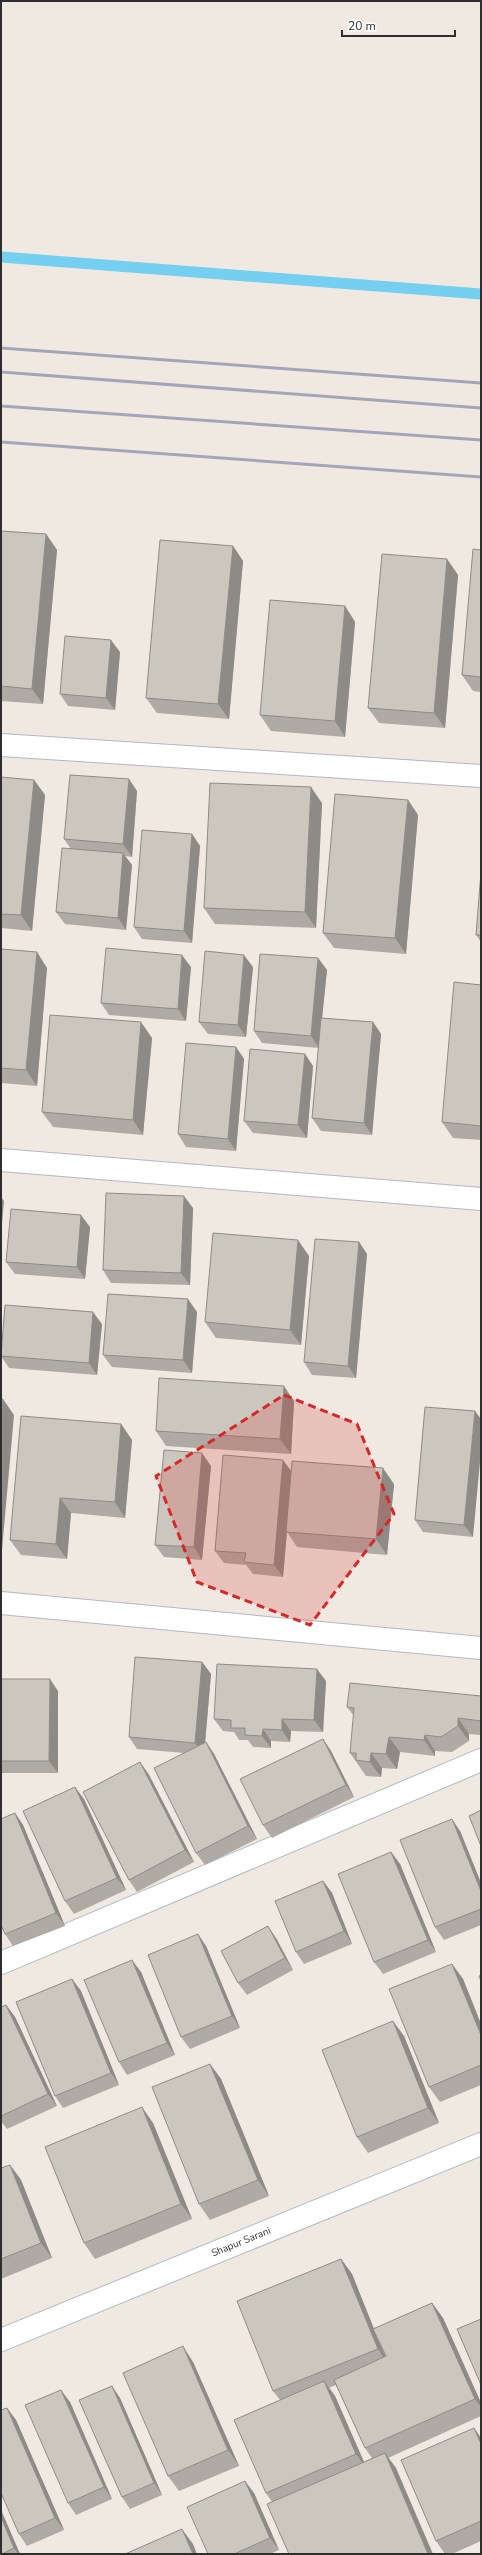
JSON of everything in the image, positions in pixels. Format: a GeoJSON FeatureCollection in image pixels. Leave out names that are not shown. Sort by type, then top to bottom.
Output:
{"type":"FeatureCollection","features":[{"type":"Feature","properties":{"kind":"street"},"geometry":{"type":"LineString","coordinates":[[1,745],[481,776]]}},
{"type":"Feature","properties":{"kind":"street"},"geometry":{"type":"LineString","coordinates":[[1,1160],[481,1199]]}},
{"type":"Feature","properties":{"kind":"street"},"geometry":{"type":"LineString","coordinates":[[1,1603],[481,1648]]}},
{"type":"Feature","properties":{"kind":"street"},"geometry":{"type":"LineString","coordinates":[[1,1963],[481,1760]]}},
{"type":"Feature","properties":{"kind":"street","name":"Shapur Sarani"},"geometry":{"type":"LineString","coordinates":[[1,2340],[481,2144]]}},
{"type":"Feature","properties":{"kind":"highlighted area"},"geometry":{"type":"Polygon","coordinates":[[[284,1395],[357,1424],[394,1514],[310,1625],[197,1582],[156,1476],[284,1395]]]}},
{"type":"Feature","properties":{"kind":"building"},"geometry":{"type":"Polygon","coordinates":[[[1,531],[46,534],[32,689],[1,686],[1,531]]]}},
{"type":"Feature","properties":{"kind":"building"},"geometry":{"type":"Polygon","coordinates":[[[160,540],[233,546],[218,704],[146,698],[160,540]]]}},
{"type":"Feature","properties":{"kind":"building"},"geometry":{"type":"Polygon","coordinates":[[[473,549],[481,550],[481,677],[462,675],[473,549]]]}},
{"type":"Feature","properties":{"kind":"building"},"geometry":{"type":"Polygon","coordinates":[[[382,554],[447,559],[434,713],[368,708],[382,554]]]}},
{"type":"Feature","properties":{"kind":"building"},"geometry":{"type":"Polygon","coordinates":[[[270,600],[345,606],[335,721],[260,715],[270,600]]]}},
{"type":"Feature","properties":{"kind":"building"},"geometry":{"type":"Polygon","coordinates":[[[65,636],[111,640],[106,698],[60,694],[65,636]]]}},
{"type":"Feature","properties":{"kind":"building"},"geometry":{"type":"Polygon","coordinates":[[[70,775],[129,779],[123,844],[64,839],[70,775]]]}},
{"type":"Feature","properties":{"kind":"building"},"geometry":{"type":"Polygon","coordinates":[[[1,777],[34,780],[21,915],[1,914],[1,777]]]}},
{"type":"Feature","properties":{"kind":"building"},"geometry":{"type":"Polygon","coordinates":[[[210,783],[311,787],[305,912],[204,908],[210,783]]]}},
{"type":"Feature","properties":{"kind":"building"},"geometry":{"type":"Polygon","coordinates":[[[335,794],[408,800],[395,938],[323,933],[335,794]]]}},
{"type":"Feature","properties":{"kind":"building"},"geometry":{"type":"Polygon","coordinates":[[[142,830],[192,834],[184,931],[134,927],[142,830]]]}},
{"type":"Feature","properties":{"kind":"building"},"geometry":{"type":"Polygon","coordinates":[[[62,848],[123,853],[118,918],[56,912],[62,848]]]}},
{"type":"Feature","properties":{"kind":"building"},"geometry":{"type":"Polygon","coordinates":[[[481,872],[481,935],[476,935],[481,872]]]}},
{"type":"Feature","properties":{"kind":"building"},"geometry":{"type":"Polygon","coordinates":[[[106,948],[182,955],[178,1009],[101,1003],[106,948]]]}},
{"type":"Feature","properties":{"kind":"building"},"geometry":{"type":"Polygon","coordinates":[[[1,949],[37,952],[26,1070],[1,1068],[1,949]]]}},
{"type":"Feature","properties":{"kind":"building"},"geometry":{"type":"Polygon","coordinates":[[[205,951],[244,955],[238,1025],[199,1022],[205,951]]]}},
{"type":"Feature","properties":{"kind":"building"},"geometry":{"type":"Polygon","coordinates":[[[260,954],[318,958],[311,1036],[254,1031],[260,954]]]}},
{"type":"Feature","properties":{"kind":"building"},"geometry":{"type":"Polygon","coordinates":[[[454,982],[481,985],[481,1126],[442,1122],[454,982]]]}},
{"type":"Feature","properties":{"kind":"building"},"geometry":{"type":"Polygon","coordinates":[[[50,1015],[141,1022],[133,1120],[42,1112],[50,1015]]]}},
{"type":"Feature","properties":{"kind":"building"},"geometry":{"type":"Polygon","coordinates":[[[321,1018],[373,1022],[364,1123],[312,1118],[321,1018]]]}},
{"type":"Feature","properties":{"kind":"building"},"geometry":{"type":"Polygon","coordinates":[[[186,1043],[236,1047],[228,1139],[178,1134],[186,1043]]]}},
{"type":"Feature","properties":{"kind":"building"},"geometry":{"type":"Polygon","coordinates":[[[250,1049],[305,1054],[298,1125],[244,1121],[250,1049]]]}},
{"type":"Feature","properties":{"kind":"building"},"geometry":{"type":"Polygon","coordinates":[[[106,1193],[184,1196],[181,1273],[103,1270],[106,1193]]]}},
{"type":"Feature","properties":{"kind":"building"},"geometry":{"type":"Polygon","coordinates":[[[11,1209],[81,1215],[77,1267],[6,1262],[11,1209]]]}},
{"type":"Feature","properties":{"kind":"building"},"geometry":{"type":"Polygon","coordinates":[[[213,1233],[298,1240],[290,1330],[205,1322],[213,1233]]]}},
{"type":"Feature","properties":{"kind":"building"},"geometry":{"type":"Polygon","coordinates":[[[315,1239],[359,1242],[348,1366],[304,1362],[315,1239]]]}},
{"type":"Feature","properties":{"kind":"building"},"geometry":{"type":"Polygon","coordinates":[[[108,1294],[188,1299],[183,1360],[103,1355],[108,1294]]]}},
{"type":"Feature","properties":{"kind":"building"},"geometry":{"type":"Polygon","coordinates":[[[5,1305],[93,1312],[89,1363],[1,1356],[5,1305]]]}},
{"type":"Feature","properties":{"kind":"building"},"geometry":{"type":"Polygon","coordinates":[[[159,1378],[284,1386],[280,1439],[156,1431],[159,1378]]]}},
{"type":"Feature","properties":{"kind":"building"},"geometry":{"type":"Polygon","coordinates":[[[1,1399],[3,1399],[1,1424],[1,1399]]]}},
{"type":"Feature","properties":{"kind":"building"},"geometry":{"type":"Polygon","coordinates":[[[425,1407],[475,1411],[464,1525],[415,1520],[425,1407]]]}},
{"type":"Feature","properties":{"kind":"building"},"geometry":{"type":"Polygon","coordinates":[[[21,1416],[121,1424],[115,1502],[60,1498],[56,1544],[10,1540],[21,1416]]]}},
{"type":"Feature","properties":{"kind":"building"},"geometry":{"type":"Polygon","coordinates":[[[164,1450],[202,1453],[194,1547],[155,1545],[164,1450]]]}},
{"type":"Feature","properties":{"kind":"building"},"geometry":{"type":"Polygon","coordinates":[[[223,1455],[283,1460],[274,1565],[244,1562],[246,1553],[215,1551],[223,1455]]]}},
{"type":"Feature","properties":{"kind":"building"},"geometry":{"type":"Polygon","coordinates":[[[292,1461],[383,1468],[376,1539],[286,1532],[292,1461]]]}},
{"type":"Feature","properties":{"kind":"building"},"geometry":{"type":"Polygon","coordinates":[[[135,1657],[202,1662],[195,1743],[129,1737],[135,1657]]]}},
{"type":"Feature","properties":{"kind":"building"},"geometry":{"type":"Polygon","coordinates":[[[217,1664],[317,1669],[314,1720],[282,1719],[282,1730],[263,1729],[262,1736],[245,1735],[245,1728],[231,1728],[231,1720],[214,1719],[217,1664]]]}},
{"type":"Feature","properties":{"kind":"building"},"geometry":{"type":"Polygon","coordinates":[[[1,1679],[50,1679],[49,1761],[1,1761],[1,1679]]]}},
{"type":"Feature","properties":{"kind":"building"},"geometry":{"type":"Polygon","coordinates":[[[350,1683],[481,1696],[481,1721],[458,1718],[458,1726],[441,1737],[425,1735],[424,1740],[389,1737],[386,1754],[371,1753],[370,1762],[356,1760],[356,1753],[350,1753],[354,1708],[347,1707],[350,1683]]]}},
{"type":"Feature","properties":{"kind":"building"},"geometry":{"type":"Polygon","coordinates":[[[323,1739],[346,1785],[263,1825],[240,1779],[323,1739]]]}},
{"type":"Feature","properties":{"kind":"building"},"geometry":{"type":"Polygon","coordinates":[[[206,1742],[248,1826],[196,1853],[154,1768],[206,1742]]]}},
{"type":"Feature","properties":{"kind":"building"},"geometry":{"type":"Polygon","coordinates":[[[140,1762],[185,1850],[129,1880],[83,1792],[140,1762]]]}},
{"type":"Feature","properties":{"kind":"building"},"geometry":{"type":"Polygon","coordinates":[[[75,1787],[117,1878],[65,1901],[23,1811],[75,1787]]]}},
{"type":"Feature","properties":{"kind":"building"},"geometry":{"type":"Polygon","coordinates":[[[481,1810],[481,1846],[469,1816],[481,1810]]]}},
{"type":"Feature","properties":{"kind":"building"},"geometry":{"type":"Polygon","coordinates":[[[15,1813],[56,1913],[5,1934],[1,1925],[1,1819],[15,1813]]]}},
{"type":"Feature","properties":{"kind":"building"},"geometry":{"type":"Polygon","coordinates":[[[452,1819],[481,1891],[481,1909],[435,1927],[400,1840],[452,1819]]]}},
{"type":"Feature","properties":{"kind":"building"},"geometry":{"type":"Polygon","coordinates":[[[391,1852],[428,1940],[374,1962],[338,1874],[391,1852]]]}},
{"type":"Feature","properties":{"kind":"building"},"geometry":{"type":"Polygon","coordinates":[[[323,1881],[344,1931],[296,1952],[275,1901],[323,1881]]]}},
{"type":"Feature","properties":{"kind":"building"},"geometry":{"type":"Polygon","coordinates":[[[268,1926],[285,1958],[238,1983],[221,1951],[268,1926]]]}},
{"type":"Feature","properties":{"kind":"building"},"geometry":{"type":"Polygon","coordinates":[[[198,1934],[232,2016],[181,2037],[148,1955],[198,1934]]]}},
{"type":"Feature","properties":{"kind":"building"},"geometry":{"type":"Polygon","coordinates":[[[132,1960],[167,2043],[119,2062],[84,1980],[132,1960]]]}},
{"type":"Feature","properties":{"kind":"building"},"geometry":{"type":"Polygon","coordinates":[[[452,1964],[481,2035],[481,2065],[429,2087],[389,1989],[452,1964]]]}},
{"type":"Feature","properties":{"kind":"building"},"geometry":{"type":"Polygon","coordinates":[[[72,1979],[111,2073],[55,2096],[16,2002],[72,1979]]]}},
{"type":"Feature","properties":{"kind":"building"},"geometry":{"type":"Polygon","coordinates":[[[6,2005],[48,2094],[1,2116],[1,2007],[6,2005]]]}},
{"type":"Feature","properties":{"kind":"building"},"geometry":{"type":"Polygon","coordinates":[[[393,2021],[428,2108],[357,2137],[322,2050],[393,2021]]]}},
{"type":"Feature","properties":{"kind":"building"},"geometry":{"type":"Polygon","coordinates":[[[210,2064],[258,2180],[199,2204],[152,2087],[210,2064]]]}},
{"type":"Feature","properties":{"kind":"building"},"geometry":{"type":"Polygon","coordinates":[[[142,2107],[181,2204],[84,2243],[45,2147],[142,2107]]]}},
{"type":"Feature","properties":{"kind":"building"},"geometry":{"type":"Polygon","coordinates":[[[10,2165],[41,2243],[1,2259],[1,2168],[10,2165]]]}},
{"type":"Feature","properties":{"kind":"building"},"geometry":{"type":"Polygon","coordinates":[[[341,2259],[378,2349],[273,2391],[237,2301],[341,2259]]]}},
{"type":"Feature","properties":{"kind":"building"},"geometry":{"type":"Polygon","coordinates":[[[432,2303],[475,2399],[365,2448],[334,2380],[386,2356],[373,2329],[432,2303]]]}},
{"type":"Feature","properties":{"kind":"building"},"geometry":{"type":"Polygon","coordinates":[[[481,2319],[481,2385],[457,2329],[481,2319]]]}},
{"type":"Feature","properties":{"kind":"building"},"geometry":{"type":"Polygon","coordinates":[[[183,2346],[228,2450],[168,2476],[123,2373],[183,2346]]]}},
{"type":"Feature","properties":{"kind":"building"},"geometry":{"type":"Polygon","coordinates":[[[324,2381],[356,2454],[266,2493],[234,2420],[324,2381]]]}},
{"type":"Feature","properties":{"kind":"building"},"geometry":{"type":"Polygon","coordinates":[[[112,2386],[154,2483],[122,2497],[79,2400],[112,2386]]]}},
{"type":"Feature","properties":{"kind":"building"},"geometry":{"type":"Polygon","coordinates":[[[61,2390],[104,2487],[68,2503],[25,2405],[61,2390]]]}},
{"type":"Feature","properties":{"kind":"building"},"geometry":{"type":"Polygon","coordinates":[[[7,2408],[55,2518],[19,2534],[1,2493],[1,2410],[7,2408]]]}},
{"type":"Feature","properties":{"kind":"building"},"geometry":{"type":"Polygon","coordinates":[[[474,2428],[481,2444],[481,2521],[436,2541],[401,2460],[474,2428]]]}},
{"type":"Feature","properties":{"kind":"building"},"geometry":{"type":"Polygon","coordinates":[[[385,2453],[428,2554],[289,2554],[267,2504],[385,2453]]]}},
{"type":"Feature","properties":{"kind":"building"},"geometry":{"type":"Polygon","coordinates":[[[245,2481],[270,2538],[234,2554],[208,2554],[187,2507],[245,2481]]]}},
{"type":"Feature","properties":{"kind":"building"},"geometry":{"type":"Polygon","coordinates":[[[1,2517],[14,2548],[2,2554],[1,2554],[1,2517]]]}},
{"type":"Feature","properties":{"kind":"building"},"geometry":{"type":"Polygon","coordinates":[[[182,2529],[193,2554],[125,2554],[182,2529]]]}},
{"type":"Feature","properties":{"kind":"waterway"},"geometry":{"type":"LineString","coordinates":[[1,257],[481,294]]}},
{"type":"Feature","properties":{"kind":"railway"},"geometry":{"type":"LineString","coordinates":[[1,348],[481,383]]}},
{"type":"Feature","properties":{"kind":"railway"},"geometry":{"type":"LineString","coordinates":[[1,372],[481,408]]}},
{"type":"Feature","properties":{"kind":"railway"},"geometry":{"type":"LineString","coordinates":[[1,406],[481,440]]}},
{"type":"Feature","properties":{"kind":"railway"},"geometry":{"type":"LineString","coordinates":[[1,442],[481,477]]}}]}
